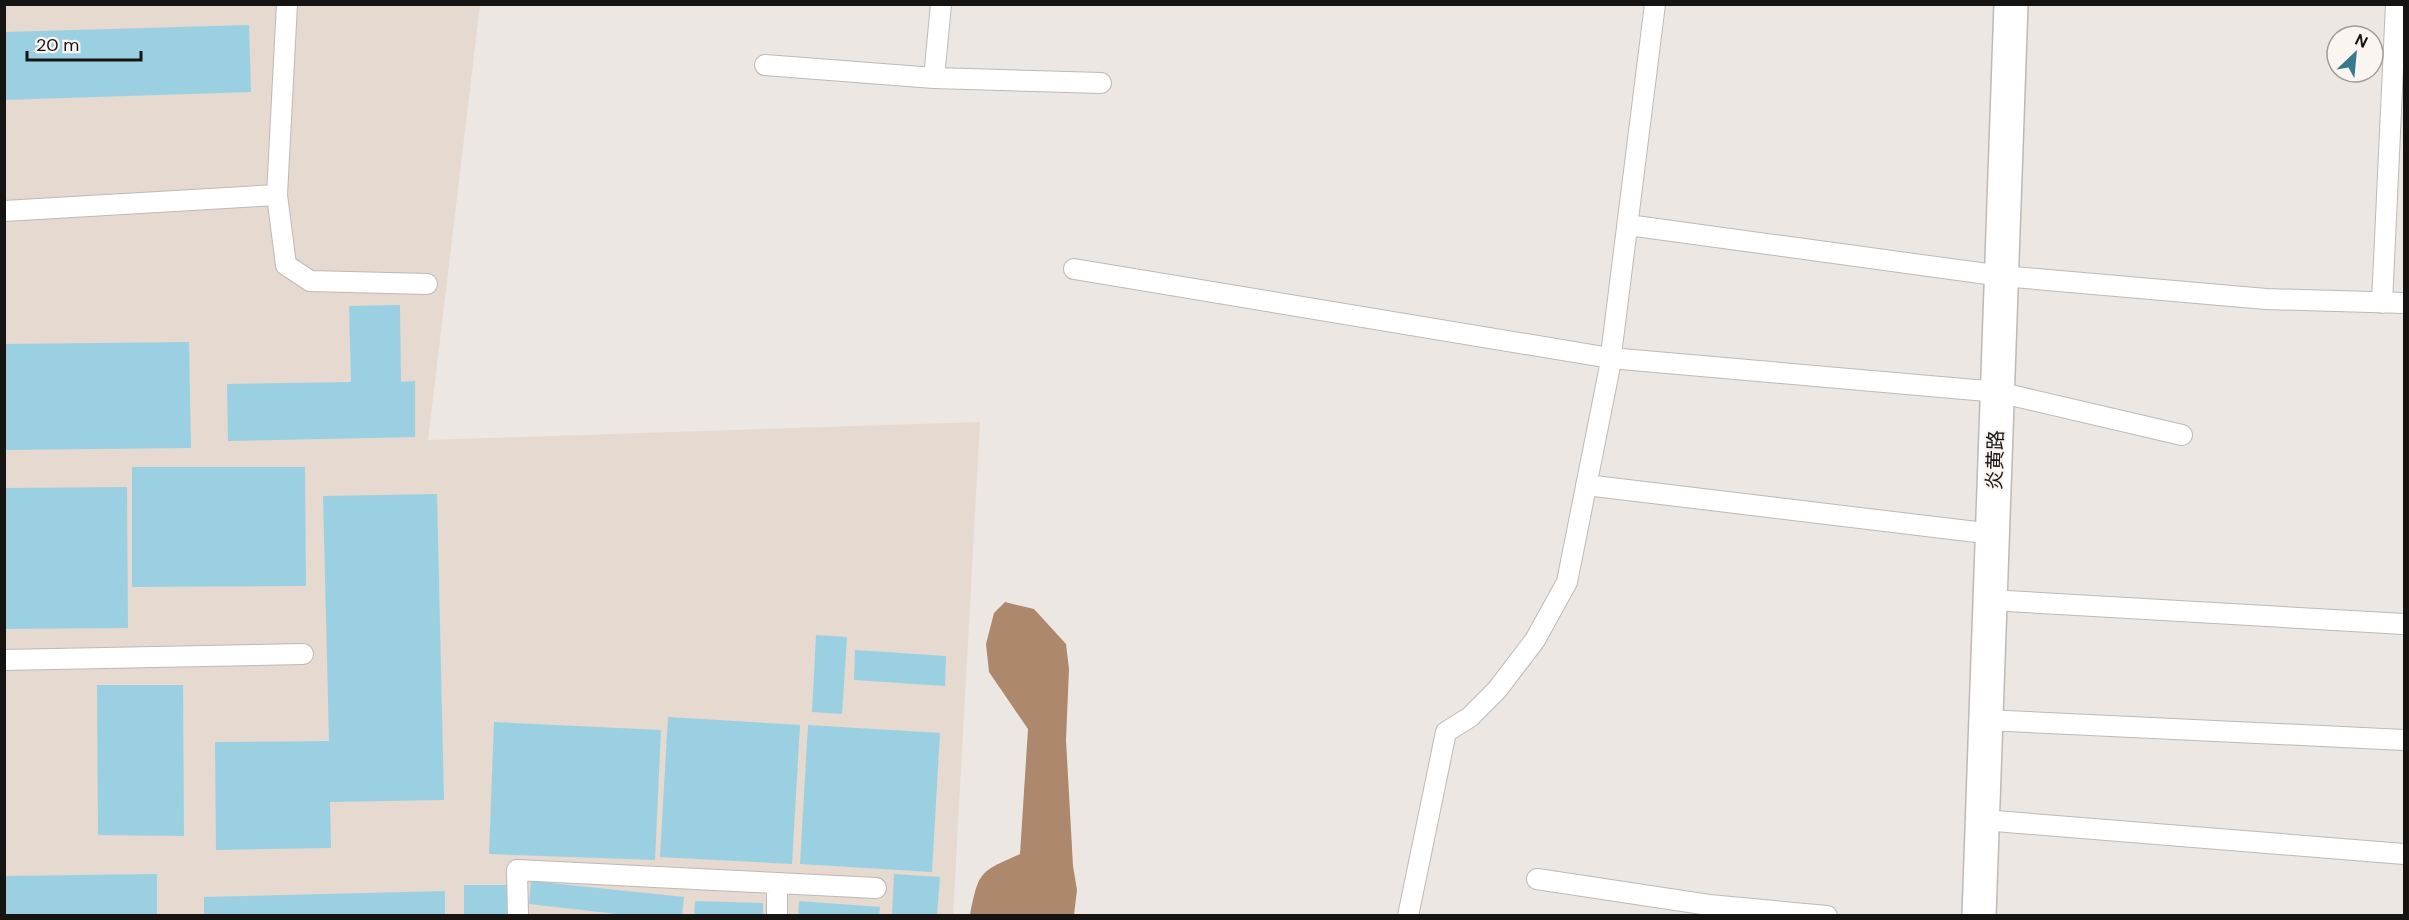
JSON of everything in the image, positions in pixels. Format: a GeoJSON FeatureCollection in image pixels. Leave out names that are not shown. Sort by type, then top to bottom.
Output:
{"type":"FeatureCollection","features":[{"type":"Feature","properties":{"kind":"street","name":"炎黄路"},"geometry":{"type":"LineString","coordinates":[[1979,915],[2011,4]]}},
{"type":"Feature","properties":{"kind":"lane"},"geometry":{"type":"LineString","coordinates":[[287,4],[276,195],[286,265],[310,281],[427,284]]}},
{"type":"Feature","properties":{"kind":"lane"},"geometry":{"type":"LineString","coordinates":[[934,78],[941,4]]}},
{"type":"Feature","properties":{"kind":"lane"},"geometry":{"type":"LineString","coordinates":[[1408,915],[1446,732],[1470,717],[1497,690],[1534,640],[1567,582],[1610,358],[1655,4]]}},
{"type":"Feature","properties":{"kind":"lane"},"geometry":{"type":"LineString","coordinates":[[2382,303],[2396,4]]}},
{"type":"Feature","properties":{"kind":"lane"},"geometry":{"type":"LineString","coordinates":[[765,65],[934,78],[1101,83]]}},
{"type":"Feature","properties":{"kind":"lane"},"geometry":{"type":"LineString","coordinates":[[4,211],[276,195]]}},
{"type":"Feature","properties":{"kind":"lane"},"geometry":{"type":"LineString","coordinates":[[1628,225],[2002,276],[2266,299],[2404,303]]}},
{"type":"Feature","properties":{"kind":"lane"},"geometry":{"type":"LineString","coordinates":[[1074,269],[1610,358],[1998,392],[2182,435]]}},
{"type":"Feature","properties":{"kind":"lane"},"geometry":{"type":"LineString","coordinates":[[1586,485],[1993,534]]}},
{"type":"Feature","properties":{"kind":"lane"},"geometry":{"type":"LineString","coordinates":[[1990,600],[2404,624]]}},
{"type":"Feature","properties":{"kind":"lane"},"geometry":{"type":"LineString","coordinates":[[4,660],[303,654]]}},
{"type":"Feature","properties":{"kind":"lane"},"geometry":{"type":"LineString","coordinates":[[1986,720],[2404,740]]}},
{"type":"Feature","properties":{"kind":"lane"},"geometry":{"type":"LineString","coordinates":[[1983,820],[2404,854]]}},
{"type":"Feature","properties":{"kind":"lane"},"geometry":{"type":"LineString","coordinates":[[518,915],[517,870],[876,888]]}},
{"type":"Feature","properties":{"kind":"lane"},"geometry":{"type":"LineString","coordinates":[[1537,879],[1709,904],[1827,915]]}},
{"type":"Feature","properties":{"kind":"lane"},"geometry":{"type":"LineString","coordinates":[[777,883],[777,915]]}},
{"type":"Feature","properties":{"kind":"shaded area"},"geometry":{"type":"Polygon","coordinates":[[[5,5],[480,5],[428,440],[980,422],[953,915],[5,916],[5,5]]]}},
{"type":"Feature","properties":{"kind":"shaded area"},"geometry":{"type":"Polygon","coordinates":[[[1005,602],[1034,609],[1066,644],[1069,669],[1066,740],[1073,866],[1077,890],[1074,915],[970,915],[976,889],[983,875],[996,865],[1020,854],[1028,729],[989,672],[986,644],[994,613],[1005,602]]]}},
{"type":"Feature","properties":{"kind":"building"},"geometry":{"type":"Polygon","coordinates":[[[249,25],[251,92],[4,100],[4,32],[249,25]]]}},
{"type":"Feature","properties":{"kind":"building"},"geometry":{"type":"Polygon","coordinates":[[[400,305],[401,382],[415,381],[415,437],[228,441],[227,384],[351,382],[349,306],[400,305]]]}},
{"type":"Feature","properties":{"kind":"building"},"geometry":{"type":"Polygon","coordinates":[[[189,342],[191,448],[4,450],[4,344],[189,342]]]}},
{"type":"Feature","properties":{"kind":"building"},"geometry":{"type":"Polygon","coordinates":[[[132,467],[305,467],[306,586],[132,587],[132,467]]]}},
{"type":"Feature","properties":{"kind":"building"},"geometry":{"type":"Polygon","coordinates":[[[127,487],[128,628],[4,629],[4,488],[127,487]]]}},
{"type":"Feature","properties":{"kind":"building"},"geometry":{"type":"Polygon","coordinates":[[[437,494],[444,800],[330,802],[331,848],[216,850],[215,742],[329,741],[323,496],[437,494]]]}},
{"type":"Feature","properties":{"kind":"building"},"geometry":{"type":"Polygon","coordinates":[[[816,635],[847,637],[842,714],[812,712],[816,635]]]}},
{"type":"Feature","properties":{"kind":"building"},"geometry":{"type":"Polygon","coordinates":[[[855,650],[946,656],[945,686],[854,680],[855,650]]]}},
{"type":"Feature","properties":{"kind":"building"},"geometry":{"type":"Polygon","coordinates":[[[97,685],[183,685],[184,836],[98,835],[97,685]]]}},
{"type":"Feature","properties":{"kind":"building"},"geometry":{"type":"Polygon","coordinates":[[[668,717],[800,725],[792,864],[660,857],[668,717]]]}},
{"type":"Feature","properties":{"kind":"building"},"geometry":{"type":"Polygon","coordinates":[[[494,722],[661,730],[655,860],[489,854],[494,722]]]}},
{"type":"Feature","properties":{"kind":"building"},"geometry":{"type":"Polygon","coordinates":[[[808,725],[940,733],[932,872],[800,864],[808,725]]]}},
{"type":"Feature","properties":{"kind":"building"},"geometry":{"type":"Polygon","coordinates":[[[157,874],[157,916],[4,916],[4,876],[157,874]]]}},
{"type":"Feature","properties":{"kind":"building"},"geometry":{"type":"Polygon","coordinates":[[[894,874],[940,877],[937,916],[892,914],[894,874]]]}},
{"type":"Feature","properties":{"kind":"building"},"geometry":{"type":"Polygon","coordinates":[[[531,881],[684,897],[682,916],[635,916],[529,904],[531,881]]]}},
{"type":"Feature","properties":{"kind":"building"},"geometry":{"type":"Polygon","coordinates":[[[464,885],[507,885],[508,916],[464,916],[464,885]]]}},
{"type":"Feature","properties":{"kind":"building"},"geometry":{"type":"Polygon","coordinates":[[[445,891],[445,916],[204,916],[204,897],[445,891]]]}},
{"type":"Feature","properties":{"kind":"building"},"geometry":{"type":"Polygon","coordinates":[[[695,901],[763,903],[763,916],[694,916],[695,901]]]}},
{"type":"Feature","properties":{"kind":"building"},"geometry":{"type":"Polygon","coordinates":[[[799,901],[880,907],[879,916],[798,916],[799,901]]]}}]}
